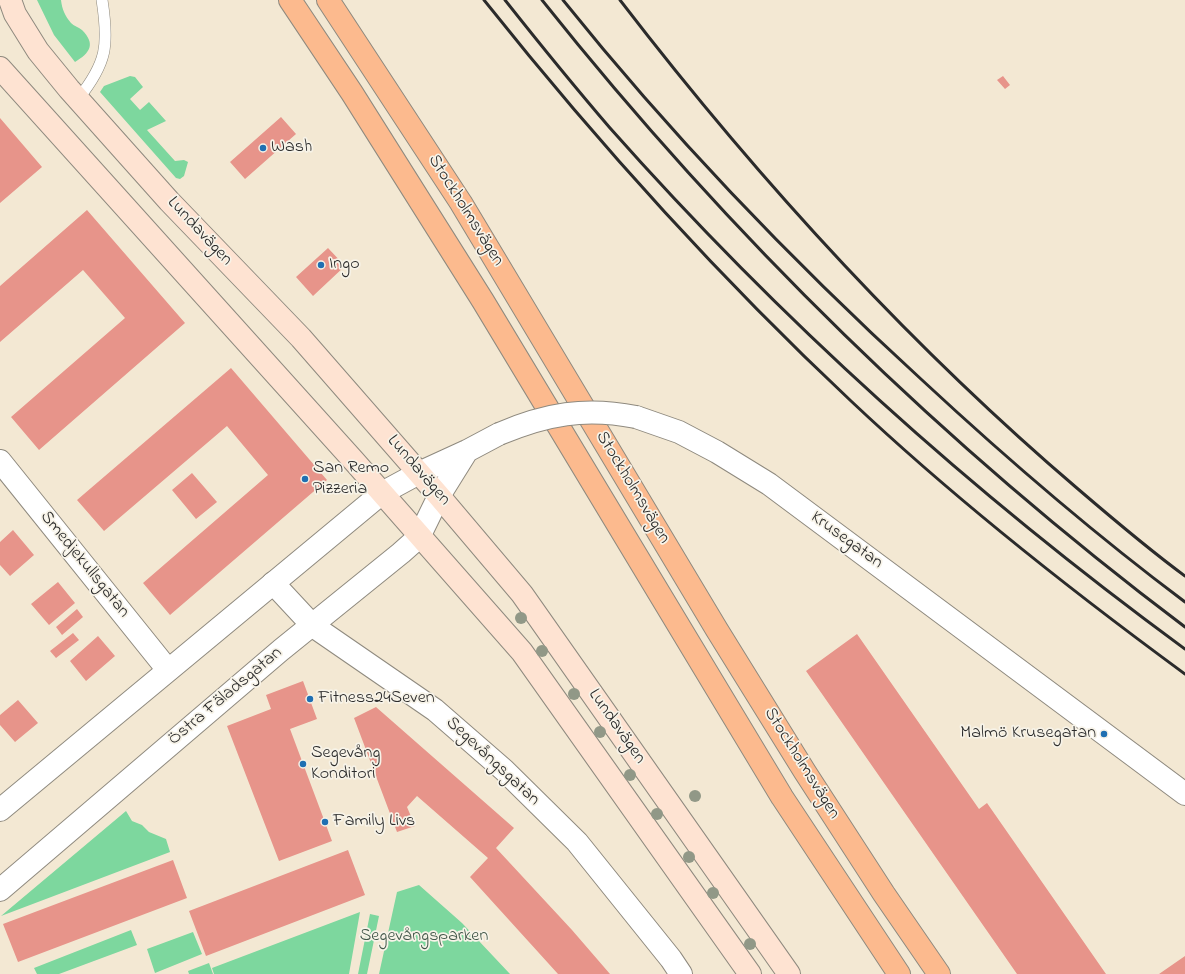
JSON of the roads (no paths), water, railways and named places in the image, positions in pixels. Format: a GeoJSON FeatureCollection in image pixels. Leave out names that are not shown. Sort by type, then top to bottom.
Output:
{"type":"FeatureCollection","features":[{"type":"Feature","properties":{"kind":"highway","name":"Stockholmsvägen"},"geometry":{"type":"LineString","coordinates":[[290,0],[352,92],[467,274],[782,797],[899,974]]}},
{"type":"Feature","properties":{"kind":"highway","name":"Stockholmsvägen"},"geometry":{"type":"LineString","coordinates":[[328,0],[461,203],[717,630],[805,772],[884,894],[939,974]]}},
{"type":"Feature","properties":{"kind":"main road","name":"Lundavägen"},"geometry":{"type":"LineString","coordinates":[[10,0],[15,14],[38,51],[78,99],[169,201],[301,338],[439,496],[522,594],[789,974]]}},
{"type":"Feature","properties":{"kind":"main road","name":"Lundavägen"},"geometry":{"type":"LineString","coordinates":[[0,68],[382,493],[419,537],[522,652],[750,974]]}},
{"type":"Feature","properties":{"kind":"street","name":"Krusegatan"},"geometry":{"type":"LineString","coordinates":[[419,473],[467,451],[499,434],[539,419],[570,412],[596,411],[636,417],[685,435],[717,452],[769,484],[1185,794]]}},
{"type":"Feature","properties":{"kind":"street"},"geometry":{"type":"LineString","coordinates":[[439,496],[467,451]]}},
{"type":"Feature","properties":{"kind":"street","name":"Smedjekullsgatan"},"geometry":{"type":"LineString","coordinates":[[0,461],[168,670]]}},
{"type":"Feature","properties":{"kind":"street"},"geometry":{"type":"LineString","coordinates":[[0,810],[382,493],[419,473]]}},
{"type":"Feature","properties":{"kind":"street","name":"Östra Fäladsgatan"},"geometry":{"type":"LineString","coordinates":[[0,890],[281,650],[313,626],[419,537],[439,496]]}},
{"type":"Feature","properties":{"kind":"street","name":"Segevångsgatan"},"geometry":{"type":"LineString","coordinates":[[273,583],[313,626],[435,710],[504,770],[577,842],[681,974]]}},
{"type":"Feature","properties":{"kind":"lane"},"geometry":{"type":"LineString","coordinates":[[78,99],[90,84],[101,62],[106,43],[102,0]]}},
{"type":"Feature","properties":{"kind":"railway"},"geometry":{"type":"LineString","coordinates":[[484,0],[570,105],[615,157],[707,257],[802,354],[891,438],[972,508],[1056,576],[1185,674]]}},
{"type":"Feature","properties":{"kind":"railway"},"geometry":{"type":"LineString","coordinates":[[505,0],[610,128],[743,270],[812,338],[884,404],[1031,530],[1107,591],[1185,649]]}},
{"type":"Feature","properties":{"kind":"railway"},"geometry":{"type":"LineString","coordinates":[[542,0],[613,87],[688,172],[764,254],[844,334],[925,411],[1010,486],[1096,558],[1185,627]]}},
{"type":"Feature","properties":{"kind":"railway"},"geometry":{"type":"LineString","coordinates":[[563,0],[604,51],[690,149],[780,244],[827,290],[922,380],[1018,466],[1117,549],[1185,602]]}},
{"type":"Feature","properties":{"kind":"railway"},"geometry":{"type":"LineString","coordinates":[[620,0],[725,131],[836,256],[894,317],[953,376],[1015,433],[1117,523],[1185,576]]}},
{"type":"Feature","properties":{"kind":"place","name":"Wash"},"geometry":{"type":"Point","coordinates":[263,148]}},
{"type":"Feature","properties":{"kind":"place","name":"Ingo"},"geometry":{"type":"Point","coordinates":[321,265]}},
{"type":"Feature","properties":{"kind":"place","name":"San Remo Pizzeria"},"geometry":{"type":"Point","coordinates":[305,479]}},
{"type":"Feature","properties":{"kind":"place","name":"Fitness24Seven"},"geometry":{"type":"Point","coordinates":[310,699]}},
{"type":"Feature","properties":{"kind":"place","name":"Malmö Krusegatan"},"geometry":{"type":"Point","coordinates":[1104,734]}},
{"type":"Feature","properties":{"kind":"place","name":"Segevång Konditori"},"geometry":{"type":"Point","coordinates":[303,764]}},
{"type":"Feature","properties":{"kind":"place","name":"Family Livs"},"geometry":{"type":"Point","coordinates":[325,822]}},
{"type":"Feature","properties":{"kind":"park label","name":"Segevångsparken"},"geometry":{"type":"Point","coordinates":[424,937]}}]}
